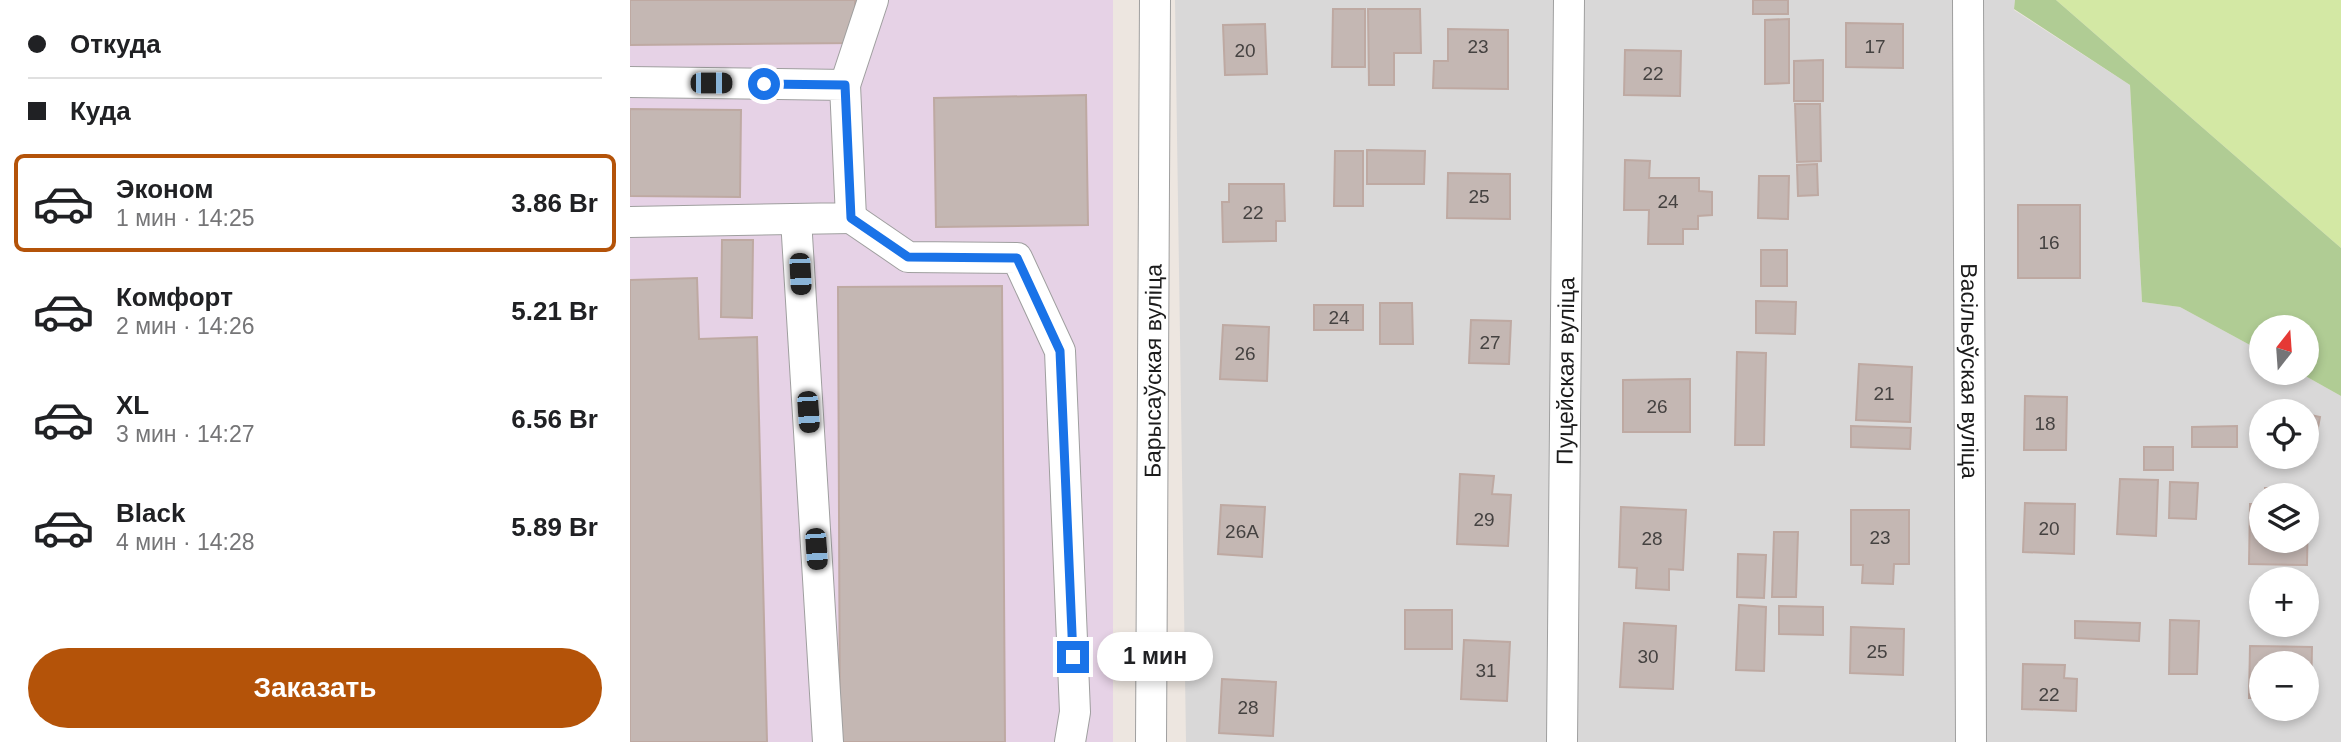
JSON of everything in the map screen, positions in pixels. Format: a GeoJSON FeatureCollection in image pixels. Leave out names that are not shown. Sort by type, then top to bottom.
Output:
{"type":"FeatureCollection","features":[{"type":"Feature","properties":{"kind":"street"},"geometry":{"type":"LineString","coordinates":[[851,218],[845,85],[873,0]]}},
{"type":"Feature","properties":{"kind":"street","name":"Барысаўская вуліца"},"geometry":{"type":"LineString","coordinates":[[1151,742],[1155,0]]}},
{"type":"Feature","properties":{"kind":"street","name":"Пуцейская вуліца"},"geometry":{"type":"LineString","coordinates":[[1562,742],[1569,0]]}},
{"type":"Feature","properties":{"kind":"street","name":"Васільеўская вуліца"},"geometry":{"type":"LineString","coordinates":[[1968,0],[1972,742]]}},
{"type":"Feature","properties":{"kind":"street"},"geometry":{"type":"LineString","coordinates":[[630,82],[845,85]]}},
{"type":"Feature","properties":{"kind":"street"},"geometry":{"type":"LineString","coordinates":[[630,222],[851,218],[908,257],[1017,258],[1060,351],[1075,712],[1070,742]]}},
{"type":"Feature","properties":{"kind":"street"},"geometry":{"type":"LineString","coordinates":[[796,219],[828,742]]}},
{"type":"Feature","properties":{"kind":"shaded area"},"geometry":{"type":"Polygon","coordinates":[[[630,0],[1113,0],[1113,742],[630,742],[630,0]]]}},
{"type":"Feature","properties":{"kind":"shaded area"},"geometry":{"type":"Polygon","coordinates":[[[1175,0],[2015,0],[2014,10],[2130,85],[2142,302],[2180,307],[2249,344],[2249,385],[2319,384],[2341,396],[2341,742],[1186,742],[1175,0]]]}},
{"type":"Feature","properties":{"kind":"green space"},"geometry":{"type":"Polygon","coordinates":[[[2015,0],[2056,0],[2341,248],[2341,396],[2319,384],[2319,315],[2249,315],[2249,344],[2180,307],[2142,302],[2130,85],[2014,9],[2015,0]]]}},
{"type":"Feature","properties":{"kind":"green space"},"geometry":{"type":"Polygon","coordinates":[[[2056,0],[2341,0],[2341,248],[2056,0]]]}},
{"type":"Feature","properties":{"kind":"building"},"geometry":{"type":"Polygon","coordinates":[[[630,0],[855,0],[855,43],[630,45],[630,0]]]}},
{"type":"Feature","properties":{"kind":"building"},"geometry":{"type":"Polygon","coordinates":[[[1753,0],[1788,0],[1788,14],[1753,14],[1753,0]]]}},
{"type":"Feature","properties":{"kind":"building"},"geometry":{"type":"Polygon","coordinates":[[[1333,9],[1365,9],[1365,67],[1332,67],[1333,9]]]}},
{"type":"Feature","properties":{"kind":"building"},"geometry":{"type":"Polygon","coordinates":[[[1368,9],[1420,9],[1421,53],[1394,53],[1394,85],[1369,85],[1368,9]]]}},
{"type":"Feature","properties":{"kind":"building"},"geometry":{"type":"Polygon","coordinates":[[[1789,19],[1789,83],[1765,84],[1765,20],[1789,19]]]}},
{"type":"Feature","properties":{"kind":"building"},"geometry":{"type":"Polygon","coordinates":[[[1846,23],[1903,24],[1903,68],[1846,67],[1846,23]]]}},
{"type":"Feature","properties":{"kind":"building"},"geometry":{"type":"Polygon","coordinates":[[[1265,24],[1267,74],[1225,75],[1223,25],[1265,24]]]}},
{"type":"Feature","properties":{"kind":"building"},"geometry":{"type":"Polygon","coordinates":[[[1448,29],[1508,30],[1508,89],[1433,88],[1434,61],[1448,61],[1448,29]]]}},
{"type":"Feature","properties":{"kind":"building"},"geometry":{"type":"Polygon","coordinates":[[[1625,50],[1681,51],[1680,96],[1624,95],[1625,50]]]}},
{"type":"Feature","properties":{"kind":"building"},"geometry":{"type":"Polygon","coordinates":[[[1823,60],[1823,101],[1794,101],[1794,61],[1823,60]]]}},
{"type":"Feature","properties":{"kind":"building"},"geometry":{"type":"Polygon","coordinates":[[[1086,95],[1088,225],[936,227],[934,98],[1086,95]]]}},
{"type":"Feature","properties":{"kind":"building"},"geometry":{"type":"Polygon","coordinates":[[[1795,104],[1820,104],[1821,161],[1797,162],[1795,104]]]}},
{"type":"Feature","properties":{"kind":"building"},"geometry":{"type":"Polygon","coordinates":[[[630,109],[741,110],[740,197],[630,196],[630,109]]]}},
{"type":"Feature","properties":{"kind":"building"},"geometry":{"type":"Polygon","coordinates":[[[1367,150],[1425,151],[1424,184],[1367,184],[1367,150]]]}},
{"type":"Feature","properties":{"kind":"building"},"geometry":{"type":"Polygon","coordinates":[[[1335,151],[1363,151],[1363,206],[1334,206],[1335,151]]]}},
{"type":"Feature","properties":{"kind":"building"},"geometry":{"type":"Polygon","coordinates":[[[1625,160],[1650,161],[1649,178],[1699,178],[1699,191],[1712,192],[1712,215],[1698,216],[1698,229],[1683,229],[1683,244],[1648,244],[1649,210],[1624,210],[1625,160]]]}},
{"type":"Feature","properties":{"kind":"building"},"geometry":{"type":"Polygon","coordinates":[[[1817,164],[1818,195],[1798,196],[1797,165],[1817,164]]]}},
{"type":"Feature","properties":{"kind":"building"},"geometry":{"type":"Polygon","coordinates":[[[1448,173],[1510,174],[1510,219],[1447,218],[1448,173]]]}},
{"type":"Feature","properties":{"kind":"building"},"geometry":{"type":"Polygon","coordinates":[[[1759,176],[1789,176],[1788,219],[1758,218],[1759,176]]]}},
{"type":"Feature","properties":{"kind":"building"},"geometry":{"type":"Polygon","coordinates":[[[1229,184],[1284,184],[1285,221],[1276,221],[1276,241],[1223,242],[1222,202],[1229,202],[1229,184]]]}},
{"type":"Feature","properties":{"kind":"building"},"geometry":{"type":"Polygon","coordinates":[[[2018,205],[2080,205],[2080,278],[2018,278],[2018,205]]]}},
{"type":"Feature","properties":{"kind":"building"},"geometry":{"type":"Polygon","coordinates":[[[722,240],[753,240],[752,318],[721,317],[722,240]]]}},
{"type":"Feature","properties":{"kind":"building"},"geometry":{"type":"Polygon","coordinates":[[[1761,250],[1787,250],[1787,286],[1761,286],[1761,250]]]}},
{"type":"Feature","properties":{"kind":"building"},"geometry":{"type":"Polygon","coordinates":[[[697,278],[699,339],[757,337],[767,742],[630,742],[630,280],[697,278]]]}},
{"type":"Feature","properties":{"kind":"building"},"geometry":{"type":"Polygon","coordinates":[[[1002,286],[1005,742],[840,742],[838,287],[1002,286]]]}},
{"type":"Feature","properties":{"kind":"building"},"geometry":{"type":"Polygon","coordinates":[[[1756,301],[1796,302],[1795,334],[1756,333],[1756,301]]]}},
{"type":"Feature","properties":{"kind":"building"},"geometry":{"type":"Polygon","coordinates":[[[1380,303],[1412,303],[1413,344],[1380,344],[1380,303]]]}},
{"type":"Feature","properties":{"kind":"building"},"geometry":{"type":"Polygon","coordinates":[[[1314,305],[1363,305],[1363,330],[1314,330],[1314,305]]]}},
{"type":"Feature","properties":{"kind":"building"},"geometry":{"type":"Polygon","coordinates":[[[1471,320],[1511,321],[1509,364],[1469,363],[1471,320]]]}},
{"type":"Feature","properties":{"kind":"building"},"geometry":{"type":"Polygon","coordinates":[[[1223,325],[1269,327],[1267,381],[1220,379],[1223,325]]]}},
{"type":"Feature","properties":{"kind":"building"},"geometry":{"type":"Polygon","coordinates":[[[1737,352],[1766,353],[1764,445],[1735,445],[1737,352]]]}},
{"type":"Feature","properties":{"kind":"building"},"geometry":{"type":"Polygon","coordinates":[[[1859,364],[1912,367],[1910,422],[1856,420],[1859,364]]]}},
{"type":"Feature","properties":{"kind":"building"},"geometry":{"type":"Polygon","coordinates":[[[1690,379],[1690,432],[1623,432],[1623,380],[1690,379]]]}},
{"type":"Feature","properties":{"kind":"building"},"geometry":{"type":"Polygon","coordinates":[[[2025,396],[2067,397],[2066,450],[2024,450],[2025,396]]]}},
{"type":"Feature","properties":{"kind":"building"},"geometry":{"type":"Polygon","coordinates":[[[1851,426],[1911,428],[1910,449],[1851,447],[1851,426]]]}},
{"type":"Feature","properties":{"kind":"building"},"geometry":{"type":"Polygon","coordinates":[[[2237,426],[2237,447],[2192,447],[2192,427],[2237,426]]]}},
{"type":"Feature","properties":{"kind":"building"},"geometry":{"type":"Polygon","coordinates":[[[2144,447],[2173,447],[2173,470],[2144,470],[2144,447]]]}},
{"type":"Feature","properties":{"kind":"building"},"geometry":{"type":"Polygon","coordinates":[[[1460,474],[1494,476],[1492,494],[1511,495],[1508,546],[1457,544],[1460,474]]]}},
{"type":"Feature","properties":{"kind":"building"},"geometry":{"type":"Polygon","coordinates":[[[2120,479],[2158,480],[2156,536],[2117,534],[2120,479]]]}},
{"type":"Feature","properties":{"kind":"building"},"geometry":{"type":"Polygon","coordinates":[[[2170,482],[2198,483],[2196,519],[2169,518],[2170,482]]]}},
{"type":"Feature","properties":{"kind":"building"},"geometry":{"type":"Polygon","coordinates":[[[2025,503],[2075,504],[2074,554],[2023,552],[2025,503]]]}},
{"type":"Feature","properties":{"kind":"building"},"geometry":{"type":"Polygon","coordinates":[[[1221,505],[1265,507],[1262,557],[1218,554],[1221,505]]]}},
{"type":"Feature","properties":{"kind":"building"},"geometry":{"type":"Polygon","coordinates":[[[1621,507],[1686,510],[1683,570],[1669,569],[1669,590],[1636,588],[1637,568],[1619,567],[1621,507]]]}},
{"type":"Feature","properties":{"kind":"building"},"geometry":{"type":"Polygon","coordinates":[[[1851,510],[1909,510],[1909,564],[1894,564],[1893,584],[1862,583],[1863,565],[1851,565],[1851,510]]]}},
{"type":"Feature","properties":{"kind":"building"},"geometry":{"type":"Polygon","coordinates":[[[1774,532],[1798,532],[1796,597],[1772,597],[1774,532]]]}},
{"type":"Feature","properties":{"kind":"building"},"geometry":{"type":"Polygon","coordinates":[[[2249,553],[2307,553],[2307,565],[2249,564],[2249,553]]]}},
{"type":"Feature","properties":{"kind":"building"},"geometry":{"type":"Polygon","coordinates":[[[1738,554],[1766,555],[1764,598],[1737,597],[1738,554]]]}},
{"type":"Feature","properties":{"kind":"building"},"geometry":{"type":"Polygon","coordinates":[[[1739,605],[1766,607],[1764,671],[1736,670],[1739,605]]]}},
{"type":"Feature","properties":{"kind":"building"},"geometry":{"type":"Polygon","coordinates":[[[1779,606],[1823,607],[1823,635],[1779,634],[1779,606]]]}},
{"type":"Feature","properties":{"kind":"building"},"geometry":{"type":"Polygon","coordinates":[[[1405,610],[1452,610],[1452,649],[1405,649],[1405,610]]]}},
{"type":"Feature","properties":{"kind":"building"},"geometry":{"type":"Polygon","coordinates":[[[2170,620],[2199,621],[2197,674],[2169,674],[2170,620]]]}},
{"type":"Feature","properties":{"kind":"building"},"geometry":{"type":"Polygon","coordinates":[[[2075,621],[2140,623],[2139,641],[2075,638],[2075,621]]]}},
{"type":"Feature","properties":{"kind":"building"},"geometry":{"type":"Polygon","coordinates":[[[1624,623],[1676,626],[1673,689],[1620,687],[1624,623]]]}},
{"type":"Feature","properties":{"kind":"building"},"geometry":{"type":"Polygon","coordinates":[[[1851,627],[1904,629],[1903,675],[1850,673],[1851,627]]]}},
{"type":"Feature","properties":{"kind":"building"},"geometry":{"type":"Polygon","coordinates":[[[1464,640],[1510,642],[1507,701],[1461,699],[1464,640]]]}},
{"type":"Feature","properties":{"kind":"building"},"geometry":{"type":"Polygon","coordinates":[[[2250,646],[2312,647],[2312,651],[2250,651],[2250,646]]]}},
{"type":"Feature","properties":{"kind":"building"},"geometry":{"type":"Polygon","coordinates":[[[2023,664],[2065,665],[2064,678],[2077,679],[2076,711],[2022,709],[2023,664]]]}},
{"type":"Feature","properties":{"kind":"building"},"geometry":{"type":"Polygon","coordinates":[[[1222,679],[1276,682],[1273,736],[1219,733],[1222,679]]]}},
{"type":"Feature","properties":{"kind":"route"},"geometry":{"type":"LineString","coordinates":[[764,84],[845,85],[851,218],[908,257],[1017,258],[1060,351],[1073,657]]}}]}
